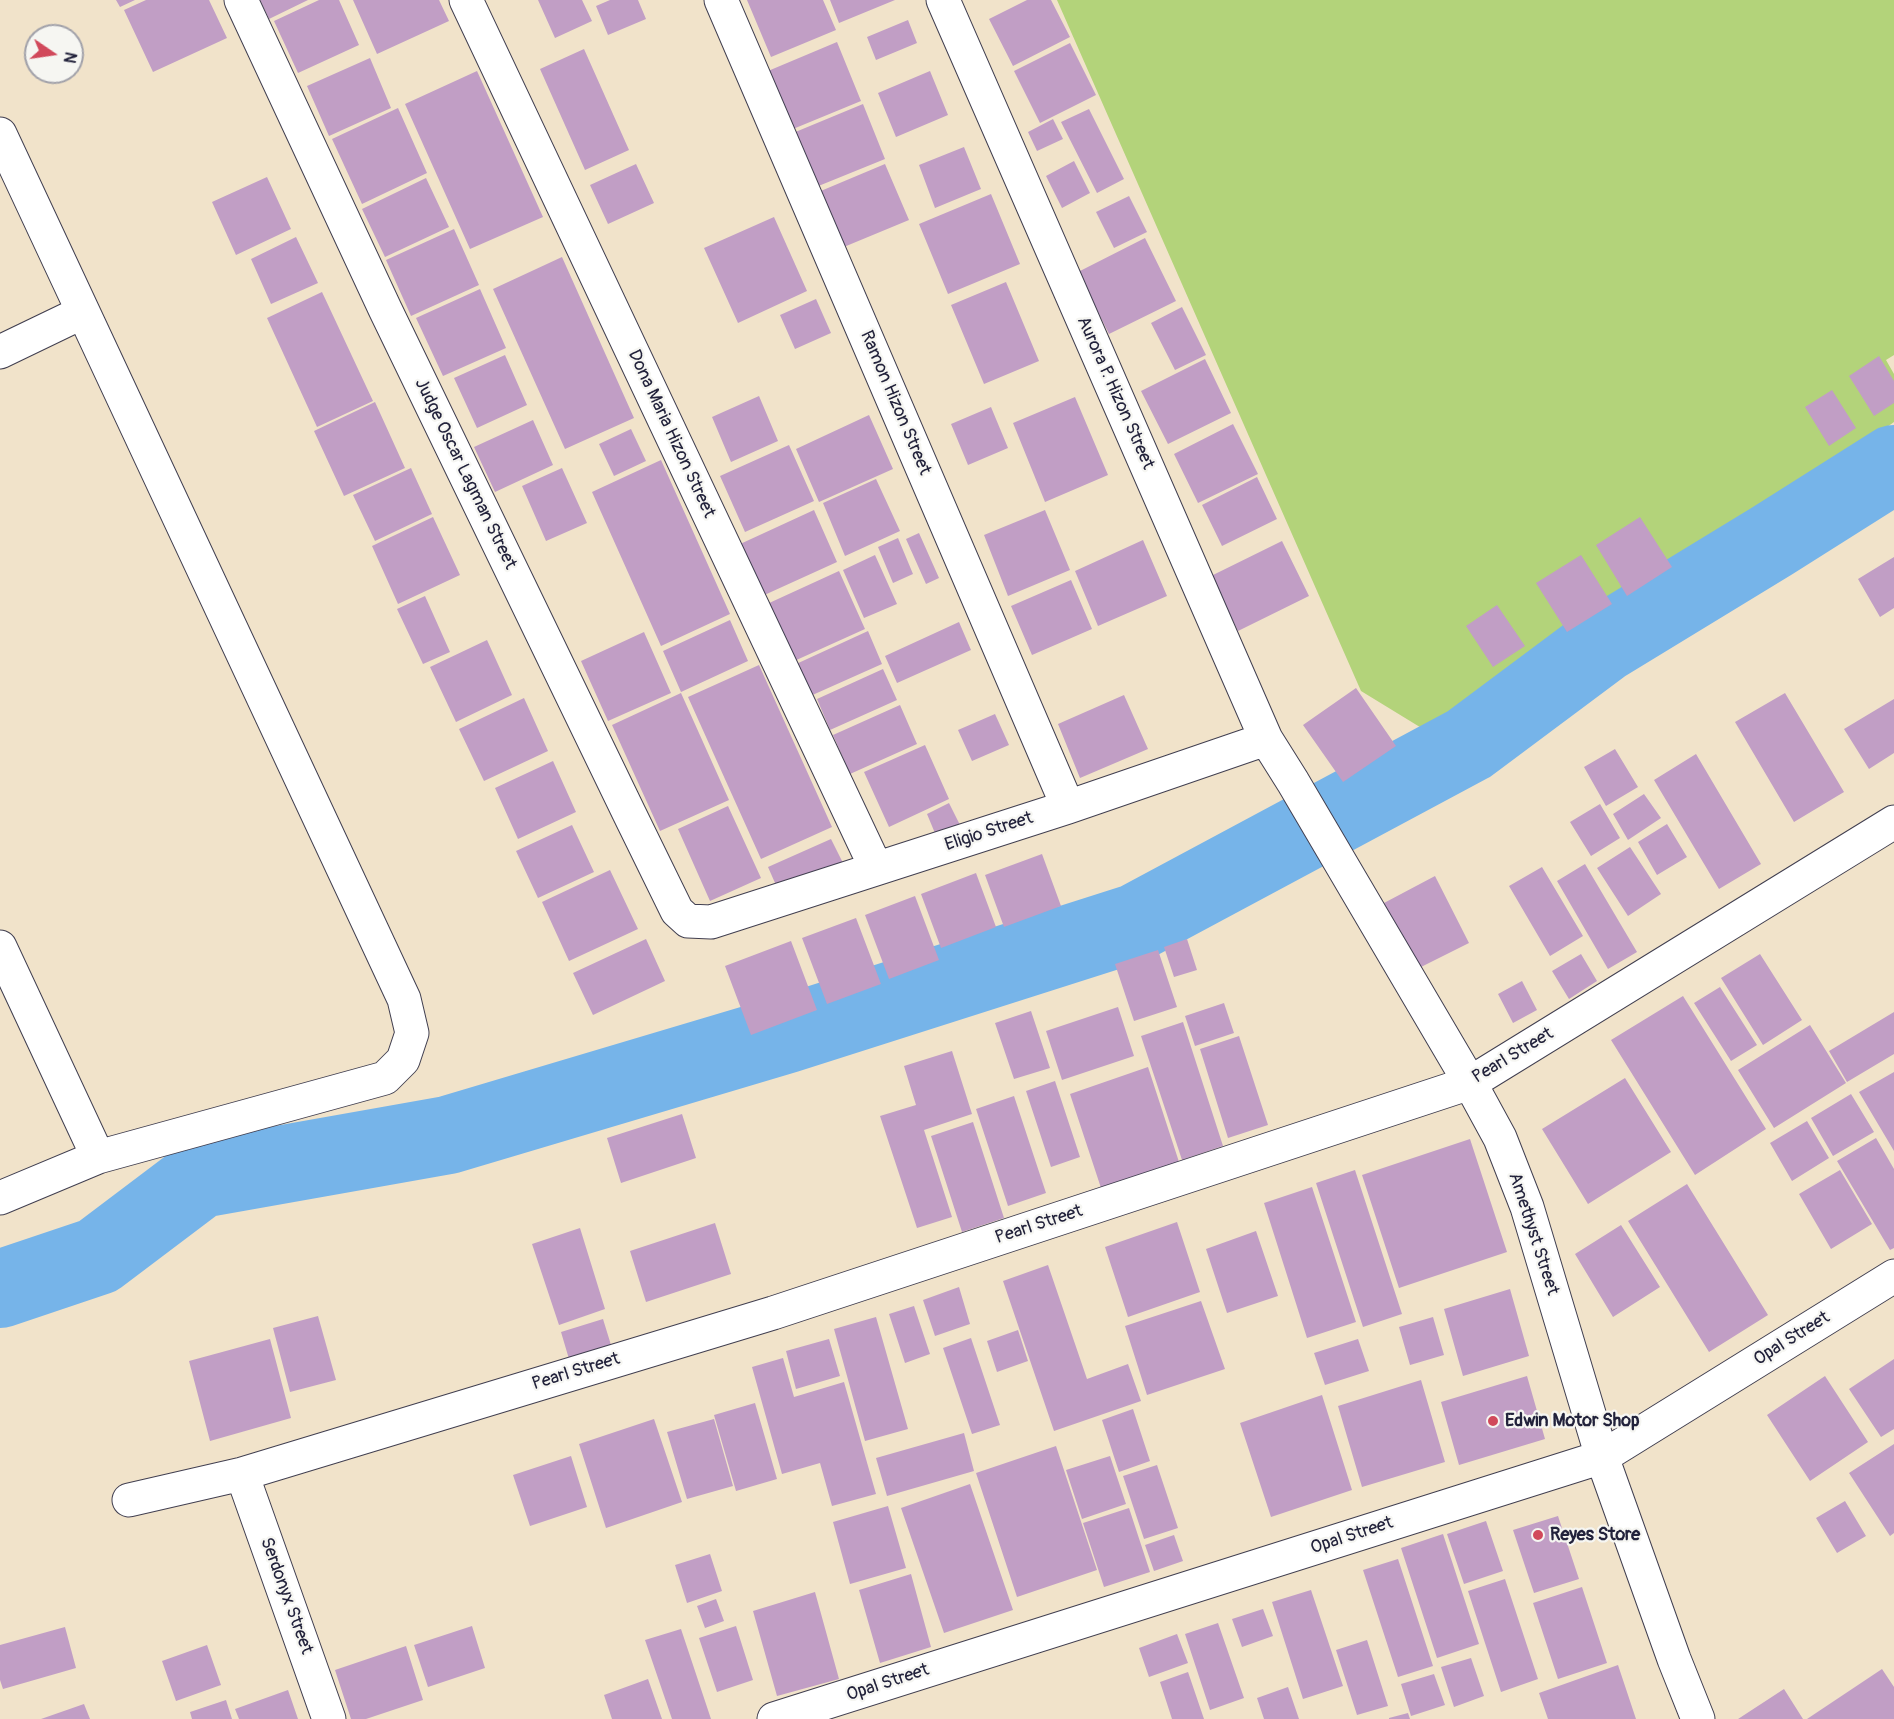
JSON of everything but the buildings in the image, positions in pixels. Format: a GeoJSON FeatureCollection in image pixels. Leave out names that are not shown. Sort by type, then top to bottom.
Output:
{"type":"FeatureCollection","features":[{"type":"Feature","properties":{"kind":"street","name":"Judge Oscar Lagman Street"},"geometry":{"type":"LineString","coordinates":[[241,0],[380,298],[677,911],[688,921],[711,922]]}},
{"type":"Feature","properties":{"kind":"street","name":"Dona Maria Hizon Street"},"geometry":{"type":"LineString","coordinates":[[466,0],[876,868]]}},
{"type":"Feature","properties":{"kind":"street","name":"Ramon Hizon Street"},"geometry":{"type":"LineString","coordinates":[[721,0],[1068,807]]}},
{"type":"Feature","properties":{"kind":"street","name":"Aurora P. Hizon Street"},"geometry":{"type":"LineString","coordinates":[[944,0],[1266,740],[1293,782]]}},
{"type":"Feature","properties":{"kind":"street"},"geometry":{"type":"LineString","coordinates":[[0,134],[404,999],[412,1033],[403,1060],[385,1078],[98,1157],[0,1198]]}},
{"type":"Feature","properties":{"kind":"street"},"geometry":{"type":"LineString","coordinates":[[0,352],[83,312]]}},
{"type":"Feature","properties":{"kind":"street","name":"Eligio Street"},"geometry":{"type":"LineString","coordinates":[[711,922],[1068,807],[1266,740]]}},
{"type":"Feature","properties":{"kind":"street","name":"Amethyst Street"},"geometry":{"type":"LineString","coordinates":[[1293,782],[1500,1138],[1527,1207],[1602,1457],[1674,1659],[1698,1719]]}},
{"type":"Feature","properties":{"kind":"street","name":"Pearl Street"},"geometry":{"type":"LineString","coordinates":[[129,1500],[242,1474],[773,1313],[1470,1083],[1894,822]]}},
{"type":"Feature","properties":{"kind":"street"},"geometry":{"type":"LineString","coordinates":[[0,947],[98,1157]]}},
{"type":"Feature","properties":{"kind":"street","name":"Opal Street"},"geometry":{"type":"LineString","coordinates":[[774,1719],[1602,1457],[1892,1283]]}},
{"type":"Feature","properties":{"kind":"street","name":"Serdonyx Street"},"geometry":{"type":"LineString","coordinates":[[242,1474],[329,1719]]}},
{"type":"Feature","properties":{"kind":"green space"},"geometry":{"type":"Polygon","coordinates":[[[1057,0],[1894,0],[1894,355],[1886,360],[1894,374],[1894,422],[1446,743],[1361,691],[1057,0]]]}},
{"type":"Feature","properties":{"kind":"waterway"},"geometry":{"type":"LineString","coordinates":[[0,1289],[98,1256],[200,1179],[448,1135],[787,1034],[1135,923],[1469,744],[1603,644],[1894,464]]}},
{"type":"Feature","properties":{"kind":"place","name":"Edwin Motor Shop"},"geometry":{"type":"Point","coordinates":[1493,1421]}},
{"type":"Feature","properties":{"kind":"place","name":"Reyes Store"},"geometry":{"type":"Point","coordinates":[1538,1535]}}]}
